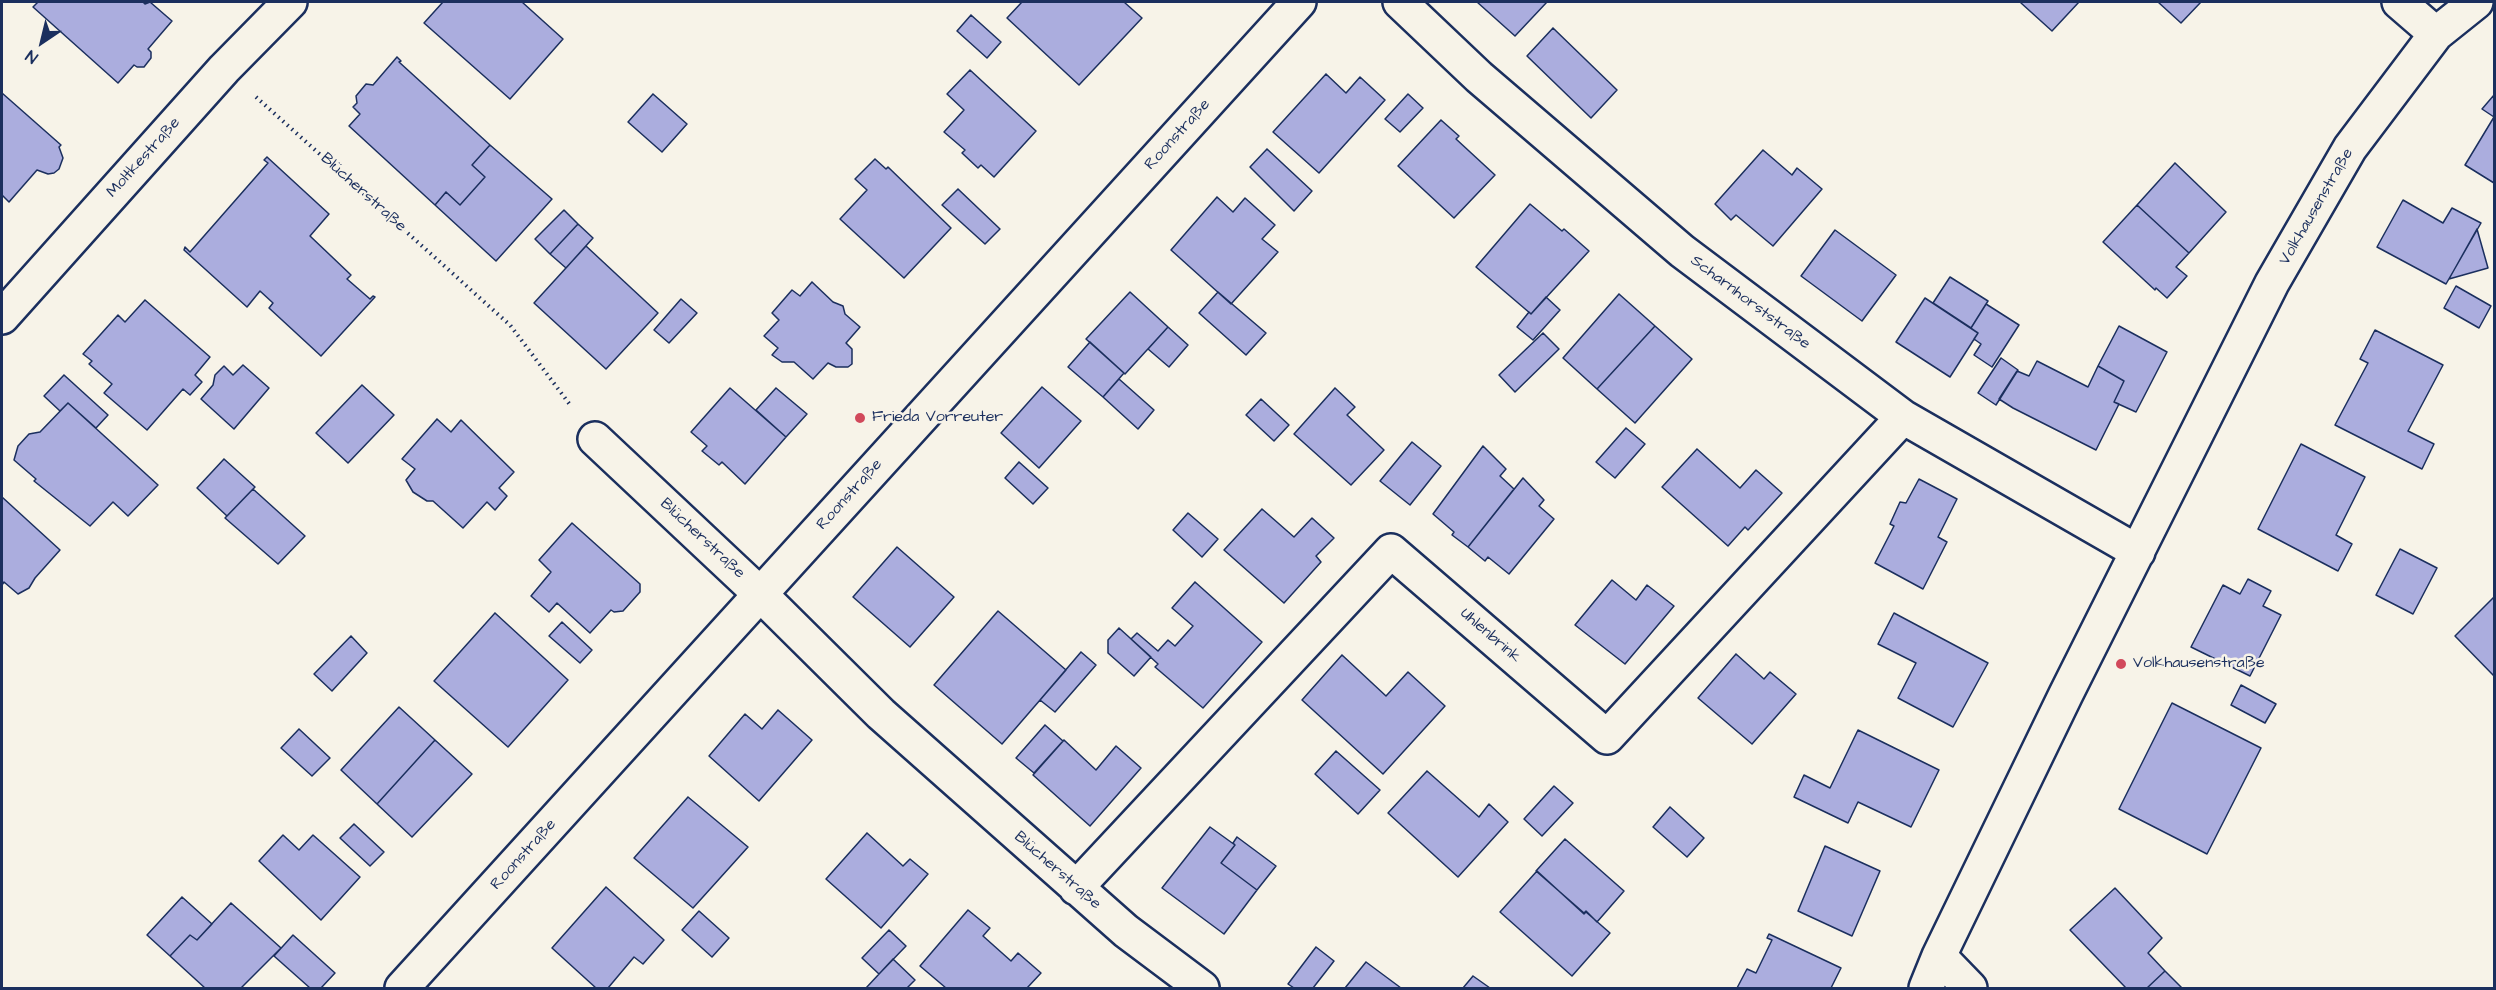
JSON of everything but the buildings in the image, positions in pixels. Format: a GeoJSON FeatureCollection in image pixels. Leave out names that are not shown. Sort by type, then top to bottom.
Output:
{"type":"FeatureCollection","features":[{"type":"Feature","properties":{"kind":"street","name":"Moltkestraße"},"geometry":{"type":"LineString","coordinates":[[2,317],[224,69],[290,2]]}},
{"type":"Feature","properties":{"kind":"street","name":"Roonstraße"},"geometry":{"type":"LineString","coordinates":[[402,988],[1299,2]]}},
{"type":"Feature","properties":{"kind":"street","name":"Scharnhorststraße"},"geometry":{"type":"LineString","coordinates":[[1400,2],[1479,77],[1682,251],[1903,417],[2138,552]]}},
{"type":"Feature","properties":{"kind":"street"},"geometry":{"type":"LineString","coordinates":[[2399,2],[2436,33]]}},
{"type":"Feature","properties":{"kind":"street","name":"Volkhausenstraße"},"geometry":{"type":"LineString","coordinates":[[1926,988],[1939,956],[2066,693],[2272,284],[2350,148],[2436,33],[2476,2]]}},
{"type":"Feature","properties":{"kind":"street","name":"Uhlenbrink"},"geometry":{"type":"LineString","coordinates":[[1076,888],[1391,551],[1607,737],[1903,417]]}},
{"type":"Feature","properties":{"kind":"street","name":"Blücherstraße"},"geometry":{"type":"LineString","coordinates":[[595,439],[760,594],[881,714],[1126,931],[1202,988]]}},
{"type":"Feature","properties":{"kind":"street"},"geometry":{"type":"LineString","coordinates":[[1939,956],[1970,988]]}},
{"type":"Feature","properties":{"kind":"path","name":"Blücherstraße"},"geometry":{"type":"LineString","coordinates":[[224,69],[510,325],[595,439]]}},
{"type":"Feature","properties":{"kind":"place","name":"Frieda Vorreuter"},"geometry":{"type":"Point","coordinates":[860,418]}},
{"type":"Feature","properties":{"kind":"place","name":"Volkhausenstraße"},"geometry":{"type":"Point","coordinates":[2121,664]}}]}
